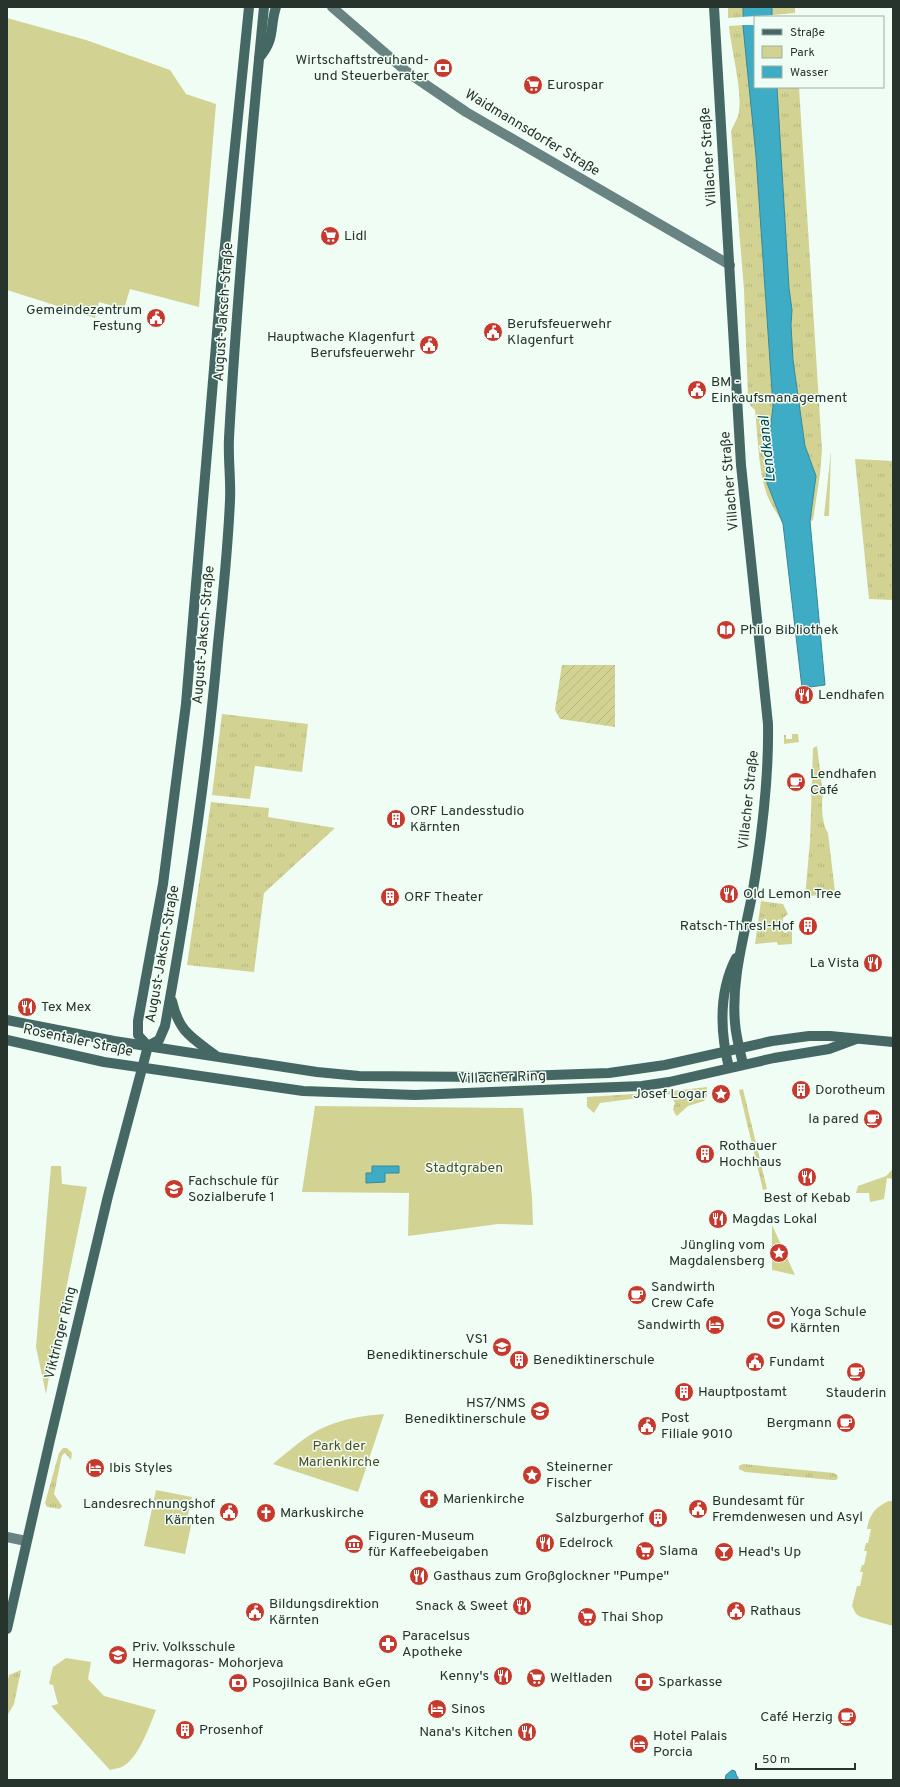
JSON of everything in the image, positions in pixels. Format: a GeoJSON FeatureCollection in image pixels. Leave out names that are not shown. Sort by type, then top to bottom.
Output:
{"type":"FeatureCollection","features":[{"type":"Feature","properties":{"kind":"main road","name":"August-Jaksch-Straße"},"geometry":{"type":"LineString","coordinates":[[249,7],[221,285],[186,704],[163,884],[138,1021],[138,1035],[148,1046],[159,1040],[165,1026],[171,997],[195,851],[218,647],[230,500],[229,442],[235,346],[247,188],[264,7]]}},
{"type":"Feature","properties":{"kind":"main road"},"geometry":{"type":"LineString","coordinates":[[259,58],[269,43],[276,7]]}},
{"type":"Feature","properties":{"kind":"main road","name":"Villacher Straße"},"geometry":{"type":"LineString","coordinates":[[714,7],[741,465],[764,681],[768,746],[764,814],[753,890],[740,949],[734,1002],[735,1024],[743,1064]]}},
{"type":"Feature","properties":{"kind":"main road","name":"Villacher Straße"},"geometry":{"type":"LineString","coordinates":[[729,1068],[725,1052],[722,1026],[725,990],[729,972],[740,949]]}},
{"type":"Feature","properties":{"kind":"main road"},"geometry":{"type":"LineString","coordinates":[[171,997],[177,1019],[186,1034],[217,1056]]}},
{"type":"Feature","properties":{"kind":"main road","name":"Rosentaler Straße"},"geometry":{"type":"LineString","coordinates":[[7,1020],[148,1046]]}},
{"type":"Feature","properties":{"kind":"main road","name":"Villacher Ring"},"geometry":{"type":"LineString","coordinates":[[148,1046],[317,1072],[359,1076],[491,1077],[576,1075],[641,1069],[772,1041],[809,1036],[830,1036],[893,1042]]}},
{"type":"Feature","properties":{"kind":"main road","name":"Villacher Ring"},"geometry":{"type":"LineString","coordinates":[[143,1068],[303,1091],[415,1095],[642,1086],[669,1082],[743,1064],[829,1049],[857,1039]]}},
{"type":"Feature","properties":{"kind":"main road","name":"Rosentaler Straße"},"geometry":{"type":"LineString","coordinates":[[7,1040],[89,1059],[143,1068]]}},
{"type":"Feature","properties":{"kind":"main road","name":"Viktringer Ring"},"geometry":{"type":"LineString","coordinates":[[7,1629],[26,1541],[108,1196],[148,1046]]}},
{"type":"Feature","properties":{"kind":"street","name":"Waidmannsdorfer Straße"},"geometry":{"type":"LineString","coordinates":[[332,7],[407,72],[466,112],[730,265]]}},
{"type":"Feature","properties":{"kind":"street"},"geometry":{"type":"LineString","coordinates":[[7,1537],[26,1541]]}},
{"type":"Feature","properties":{"kind":"green space"},"geometry":{"type":"Polygon","coordinates":[[[728,7],[743,7],[744,17],[728,18],[728,7]]]}},
{"type":"Feature","properties":{"kind":"green space"},"geometry":{"type":"Polygon","coordinates":[[[772,7],[795,7],[795,13],[772,15],[772,7]]]}},
{"type":"Feature","properties":{"kind":"green space"},"geometry":{"type":"Polygon","coordinates":[[[7,18],[86,40],[170,70],[186,94],[216,104],[199,307],[130,289],[124,309],[99,302],[95,318],[7,290],[7,18]]]}},
{"type":"Feature","properties":{"kind":"green space"},"geometry":{"type":"Polygon","coordinates":[[[744,25],[756,156],[773,406],[766,467],[767,483],[782,522],[772,506],[764,485],[760,464],[755,410],[750,405],[748,396],[744,290],[731,131],[738,116],[739,96],[729,26],[744,25]]]}},
{"type":"Feature","properties":{"kind":"green space"},"geometry":{"type":"Polygon","coordinates":[[[777,88],[799,88],[822,450],[813,520],[810,522],[816,476],[805,446],[793,360],[791,325],[792,310],[789,288],[777,88]]]}},
{"type":"Feature","properties":{"kind":"green space"},"geometry":{"type":"Polygon","coordinates":[[[831,451],[829,516],[824,516],[831,451]]]}},
{"type":"Feature","properties":{"kind":"green space"},"geometry":{"type":"Polygon","coordinates":[[[855,459],[893,461],[893,600],[869,599],[855,459]]]}},
{"type":"Feature","properties":{"kind":"green space"},"geometry":{"type":"Polygon","coordinates":[[[562,665],[615,665],[615,727],[560,719],[555,710],[562,665]]]}},
{"type":"Feature","properties":{"kind":"green space"},"geometry":{"type":"Polygon","coordinates":[[[222,714],[308,724],[302,772],[255,766],[250,799],[212,795],[222,714]]]}},
{"type":"Feature","properties":{"kind":"green space"},"geometry":{"type":"Polygon","coordinates":[[[792,734],[798,734],[799,742],[784,744],[784,735],[786,735],[786,739],[792,739],[792,734]]]}},
{"type":"Feature","properties":{"kind":"green space"},"geometry":{"type":"Polygon","coordinates":[[[817,746],[823,794],[822,814],[824,825],[828,833],[835,892],[805,897],[810,841],[813,748],[817,746]]]}},
{"type":"Feature","properties":{"kind":"green space"},"geometry":{"type":"Polygon","coordinates":[[[211,802],[269,808],[268,817],[335,828],[264,893],[254,972],[187,965],[211,802]]]}},
{"type":"Feature","properties":{"kind":"green space"},"geometry":{"type":"Polygon","coordinates":[[[761,901],[783,904],[788,914],[783,918],[782,930],[785,933],[792,930],[792,944],[778,945],[777,942],[755,944],[761,901]]]}},
{"type":"Feature","properties":{"kind":"green space"},"geometry":{"type":"Polygon","coordinates":[[[707,1087],[707,1096],[704,1101],[688,1106],[677,1116],[673,1109],[675,1103],[670,1094],[600,1103],[594,1113],[587,1107],[587,1097],[664,1092],[707,1087]]]}},
{"type":"Feature","properties":{"kind":"green space"},"geometry":{"type":"Polygon","coordinates":[[[743,1089],[767,1189],[763,1190],[739,1090],[743,1089]]]}},
{"type":"Feature","properties":{"kind":"green space","name":"Stadtgraben"},"geometry":{"type":"Polygon","coordinates":[[[315,1106],[523,1108],[532,1197],[533,1225],[498,1224],[408,1236],[409,1193],[302,1192],[315,1106]]]}},
{"type":"Feature","properties":{"kind":"green space"},"geometry":{"type":"Polygon","coordinates":[[[51,1166],[61,1166],[62,1184],[87,1187],[46,1394],[36,1347],[51,1166]]]}},
{"type":"Feature","properties":{"kind":"green space"},"geometry":{"type":"Polygon","coordinates":[[[893,1169],[893,1179],[887,1178],[884,1199],[870,1202],[869,1193],[856,1193],[858,1186],[886,1176],[893,1169]]]}},
{"type":"Feature","properties":{"kind":"green space"},"geometry":{"type":"Polygon","coordinates":[[[772,1225],[795,1275],[772,1270],[772,1225]]]}},
{"type":"Feature","properties":{"kind":"green space","name":"Park der Marienkirche"},"geometry":{"type":"Polygon","coordinates":[[[384,1414],[358,1492],[273,1464],[303,1440],[325,1427],[344,1420],[384,1414]]]}},
{"type":"Feature","properties":{"kind":"green space"},"geometry":{"type":"Polygon","coordinates":[[[63,1448],[67,1448],[72,1453],[71,1460],[65,1453],[62,1455],[54,1494],[62,1506],[60,1509],[47,1507],[45,1503],[59,1453],[63,1448]]]}},
{"type":"Feature","properties":{"kind":"green space"},"geometry":{"type":"Polygon","coordinates":[[[743,1464],[834,1473],[838,1478],[836,1480],[832,1480],[745,1472],[739,1469],[739,1466],[743,1464]]]}},
{"type":"Feature","properties":{"kind":"green space"},"geometry":{"type":"Polygon","coordinates":[[[156,1490],[192,1497],[187,1520],[192,1521],[185,1554],[144,1546],[156,1490]]]}},
{"type":"Feature","properties":{"kind":"green space"},"geometry":{"type":"Polygon","coordinates":[[[889,1501],[893,1501],[893,1626],[861,1617],[856,1614],[852,1606],[857,1586],[860,1586],[863,1572],[860,1572],[862,1565],[864,1565],[867,1551],[864,1551],[866,1543],[868,1543],[871,1529],[867,1529],[869,1519],[877,1508],[889,1501]]]}},
{"type":"Feature","properties":{"kind":"green space"},"geometry":{"type":"Polygon","coordinates":[[[66,1658],[91,1662],[88,1679],[104,1696],[156,1710],[147,1733],[134,1757],[122,1767],[110,1770],[51,1706],[58,1704],[53,1685],[49,1684],[53,1667],[66,1658]]]}},
{"type":"Feature","properties":{"kind":"green space"},"geometry":{"type":"Polygon","coordinates":[[[21,1670],[14,1704],[7,1716],[7,1684],[9,1675],[21,1670]]]}},
{"type":"Feature","properties":{"kind":"water"},"geometry":{"type":"Polygon","coordinates":[[[743,7],[772,7],[772,16],[754,16],[754,88],[777,88],[789,288],[792,310],[791,325],[793,360],[805,446],[816,476],[810,521],[825,685],[802,688],[783,524],[767,483],[766,467],[773,406],[756,156],[743,26],[743,7]]]}},
{"type":"Feature","properties":{"kind":"water"},"geometry":{"type":"Polygon","coordinates":[[[372,1166],[399,1166],[399,1173],[385,1173],[385,1182],[366,1183],[366,1173],[372,1173],[372,1166]]]}},
{"type":"Feature","properties":{"kind":"water"},"geometry":{"type":"Polygon","coordinates":[[[732,1770],[735,1771],[738,1780],[725,1780],[726,1775],[732,1770]]]}},
{"type":"Feature","properties":{"kind":"pier"},"geometry":{"type":"Polygon","coordinates":[[[754,16],[754,25],[741,25],[741,17],[754,16]]]}},
{"type":"Feature","properties":{"kind":"place","name":"Wirtschaftstreuhand- und Steuerberater"},"geometry":{"type":"Point","coordinates":[443,68]}},
{"type":"Feature","properties":{"kind":"place","name":"Eurospar"},"geometry":{"type":"Point","coordinates":[533,85]}},
{"type":"Feature","properties":{"kind":"place","name":"Lidl"},"geometry":{"type":"Point","coordinates":[330,236]}},
{"type":"Feature","properties":{"kind":"place","name":"Gemeindezentrum Festung"},"geometry":{"type":"Point","coordinates":[156,318]}},
{"type":"Feature","properties":{"kind":"place","name":"Berufsfeuerwehr Klagenfurt"},"geometry":{"type":"Point","coordinates":[493,332]}},
{"type":"Feature","properties":{"kind":"place","name":"Hauptwache Klagenfurt Berufsfeuerwehr"},"geometry":{"type":"Point","coordinates":[429,345]}},
{"type":"Feature","properties":{"kind":"place","name":"BM - Einkaufsmanagement"},"geometry":{"type":"Point","coordinates":[697,390]}},
{"type":"Feature","properties":{"kind":"place","name":"Philo Bibliothek"},"geometry":{"type":"Point","coordinates":[726,630]}},
{"type":"Feature","properties":{"kind":"place","name":"Lendhafen"},"geometry":{"type":"Point","coordinates":[804,695]}},
{"type":"Feature","properties":{"kind":"place","name":"Lendhafen Café"},"geometry":{"type":"Point","coordinates":[796,782]}},
{"type":"Feature","properties":{"kind":"place","name":"ORF Landesstudio Kärnten"},"geometry":{"type":"Point","coordinates":[396,819]}},
{"type":"Feature","properties":{"kind":"place","name":"Old Lemon Tree"},"geometry":{"type":"Point","coordinates":[729,894]}},
{"type":"Feature","properties":{"kind":"place","name":"ORF Theater"},"geometry":{"type":"Point","coordinates":[390,897]}},
{"type":"Feature","properties":{"kind":"place","name":"Ratsch-Thresl-Hof"},"geometry":{"type":"Point","coordinates":[808,926]}},
{"type":"Feature","properties":{"kind":"place","name":"La Vista"},"geometry":{"type":"Point","coordinates":[873,963]}},
{"type":"Feature","properties":{"kind":"place","name":"Tex Mex"},"geometry":{"type":"Point","coordinates":[27,1007]}},
{"type":"Feature","properties":{"kind":"place","name":"Dorotheum"},"geometry":{"type":"Point","coordinates":[801,1090]}},
{"type":"Feature","properties":{"kind":"place","name":"Josef Logar"},"geometry":{"type":"Point","coordinates":[721,1094]}},
{"type":"Feature","properties":{"kind":"place","name":"la pared"},"geometry":{"type":"Point","coordinates":[873,1119]}},
{"type":"Feature","properties":{"kind":"place","name":"Rothauer Hochhaus"},"geometry":{"type":"Point","coordinates":[705,1154]}},
{"type":"Feature","properties":{"kind":"place","name":"Best of Kebab"},"geometry":{"type":"Point","coordinates":[807,1177]}},
{"type":"Feature","properties":{"kind":"place","name":"Fachschule für Sozialberufe 1"},"geometry":{"type":"Point","coordinates":[174,1189]}},
{"type":"Feature","properties":{"kind":"place","name":"Magdas Lokal"},"geometry":{"type":"Point","coordinates":[718,1219]}},
{"type":"Feature","properties":{"kind":"place","name":"Jüngling vom Magdalensberg"},"geometry":{"type":"Point","coordinates":[779,1253]}},
{"type":"Feature","properties":{"kind":"place","name":"Sandwirth Crew Cafe"},"geometry":{"type":"Point","coordinates":[637,1295]}},
{"type":"Feature","properties":{"kind":"place","name":"Yoga Schule Kärnten"},"geometry":{"type":"Point","coordinates":[776,1320]}},
{"type":"Feature","properties":{"kind":"place","name":"Sandwirth"},"geometry":{"type":"Point","coordinates":[715,1325]}},
{"type":"Feature","properties":{"kind":"place","name":"VS1 Benediktinerschule"},"geometry":{"type":"Point","coordinates":[502,1347]}},
{"type":"Feature","properties":{"kind":"place","name":"Benediktinerschule"},"geometry":{"type":"Point","coordinates":[519,1360]}},
{"type":"Feature","properties":{"kind":"place","name":"Fundamt"},"geometry":{"type":"Point","coordinates":[755,1362]}},
{"type":"Feature","properties":{"kind":"place","name":"Stauderin"},"geometry":{"type":"Point","coordinates":[856,1372]}},
{"type":"Feature","properties":{"kind":"place","name":"Hauptpostamt"},"geometry":{"type":"Point","coordinates":[684,1392]}},
{"type":"Feature","properties":{"kind":"place","name":"HS7/NMS Benediktinerschule"},"geometry":{"type":"Point","coordinates":[540,1411]}},
{"type":"Feature","properties":{"kind":"place","name":"Bergmann"},"geometry":{"type":"Point","coordinates":[846,1423]}},
{"type":"Feature","properties":{"kind":"place","name":"Post Filiale 9010"},"geometry":{"type":"Point","coordinates":[647,1426]}},
{"type":"Feature","properties":{"kind":"place","name":"Ibis Styles"},"geometry":{"type":"Point","coordinates":[95,1468]}},
{"type":"Feature","properties":{"kind":"place","name":"Steinerner Fischer"},"geometry":{"type":"Point","coordinates":[532,1475]}},
{"type":"Feature","properties":{"kind":"place","name":"Marienkirche"},"geometry":{"type":"Point","coordinates":[429,1499]}},
{"type":"Feature","properties":{"kind":"place","name":"Bundesamt für Fremdenwesen und Asyl"},"geometry":{"type":"Point","coordinates":[698,1509]}},
{"type":"Feature","properties":{"kind":"place","name":"Landesrechnungshof Kärnten"},"geometry":{"type":"Point","coordinates":[229,1512]}},
{"type":"Feature","properties":{"kind":"place","name":"Markuskirche"},"geometry":{"type":"Point","coordinates":[266,1513]}},
{"type":"Feature","properties":{"kind":"place","name":"Salzburgerhof"},"geometry":{"type":"Point","coordinates":[658,1518]}},
{"type":"Feature","properties":{"kind":"place","name":"Edelrock"},"geometry":{"type":"Point","coordinates":[545,1543]}},
{"type":"Feature","properties":{"kind":"place","name":"Figuren-Museum für Kaffeebeigaben"},"geometry":{"type":"Point","coordinates":[354,1544]}},
{"type":"Feature","properties":{"kind":"place","name":"Slama"},"geometry":{"type":"Point","coordinates":[645,1551]}},
{"type":"Feature","properties":{"kind":"place","name":"Head's Up"},"geometry":{"type":"Point","coordinates":[724,1552]}},
{"type":"Feature","properties":{"kind":"place","name":"Gasthaus zum Großglockner \"Pumpe\""},"geometry":{"type":"Point","coordinates":[419,1576]}},
{"type":"Feature","properties":{"kind":"place","name":"Snack & Sweet"},"geometry":{"type":"Point","coordinates":[522,1606]}},
{"type":"Feature","properties":{"kind":"place","name":"Rathaus"},"geometry":{"type":"Point","coordinates":[736,1611]}},
{"type":"Feature","properties":{"kind":"place","name":"Bildungsdirektion Kärnten"},"geometry":{"type":"Point","coordinates":[255,1612]}},
{"type":"Feature","properties":{"kind":"place","name":"Thai Shop"},"geometry":{"type":"Point","coordinates":[587,1617]}},
{"type":"Feature","properties":{"kind":"place","name":"Paracelsus Apotheke"},"geometry":{"type":"Point","coordinates":[388,1644]}},
{"type":"Feature","properties":{"kind":"place","name":"Priv. Volksschule Hermagoras- Mohorjeva"},"geometry":{"type":"Point","coordinates":[118,1655]}},
{"type":"Feature","properties":{"kind":"place","name":"Kenny's"},"geometry":{"type":"Point","coordinates":[503,1676]}},
{"type":"Feature","properties":{"kind":"place","name":"Weltladen"},"geometry":{"type":"Point","coordinates":[536,1678]}},
{"type":"Feature","properties":{"kind":"place","name":"Sparkasse"},"geometry":{"type":"Point","coordinates":[644,1682]}},
{"type":"Feature","properties":{"kind":"place","name":"Posojilnica Bank eGen"},"geometry":{"type":"Point","coordinates":[238,1683]}},
{"type":"Feature","properties":{"kind":"place","name":"Sinos"},"geometry":{"type":"Point","coordinates":[437,1709]}},
{"type":"Feature","properties":{"kind":"place","name":"Café Herzig"},"geometry":{"type":"Point","coordinates":[847,1717]}},
{"type":"Feature","properties":{"kind":"place","name":"Prosenhof"},"geometry":{"type":"Point","coordinates":[185,1730]}},
{"type":"Feature","properties":{"kind":"place","name":"Nana's Kitchen"},"geometry":{"type":"Point","coordinates":[527,1732]}},
{"type":"Feature","properties":{"kind":"place","name":"Hotel Palais Porcia"},"geometry":{"type":"Point","coordinates":[639,1744]}},
{"type":"Feature","properties":{"kind":"water label","name":"Lendkanal"},"geometry":{"type":"Point","coordinates":[768,449]}}]}
